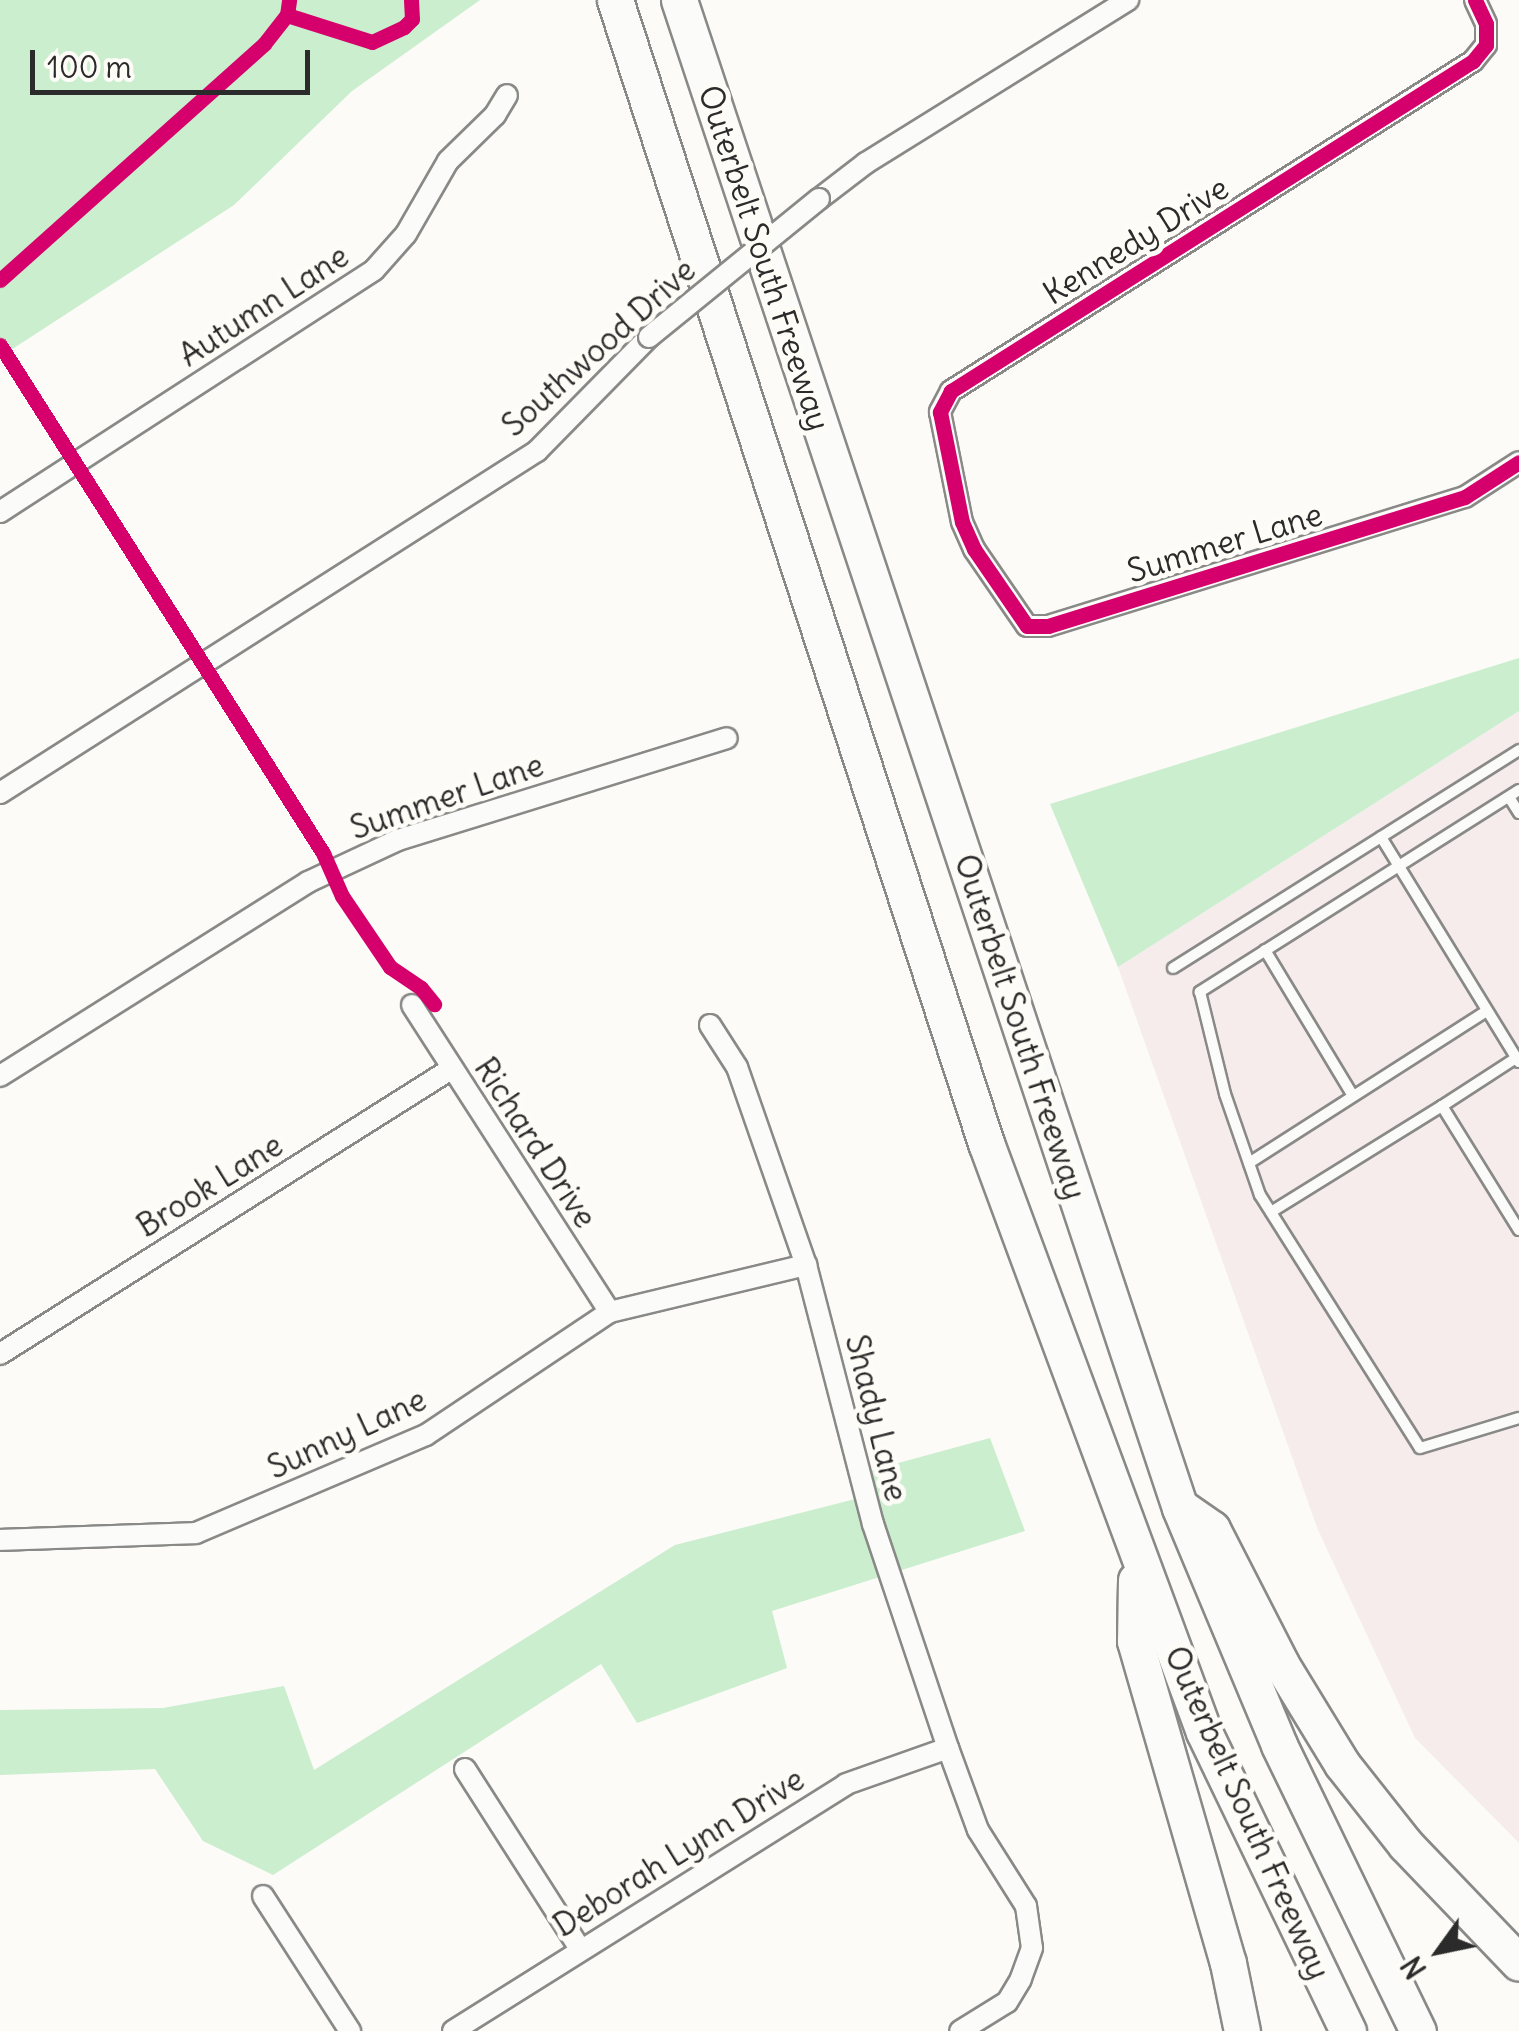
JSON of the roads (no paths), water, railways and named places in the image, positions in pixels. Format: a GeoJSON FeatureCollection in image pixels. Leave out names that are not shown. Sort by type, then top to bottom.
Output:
{"type":"FeatureCollection","features":[{"type":"Feature","properties":{"kind":"highway","name":"Outerbelt South Freeway"},"geometry":{"type":"LineString","coordinates":[[615,0],[986,1143],[1136,1558],[1211,1748],[1348,2031]]}},
{"type":"Feature","properties":{"kind":"highway","name":"Outerbelt South Freeway"},"geometry":{"type":"LineString","coordinates":[[679,0],[1180,1508],[1278,1745],[1418,2031]]}},
{"type":"Feature","properties":{"kind":"highway"},"geometry":{"type":"LineString","coordinates":[[1180,1508],[1212,1529],[1281,1664],[1365,1796],[1431,1874],[1519,1963]]}},
{"type":"Feature","properties":{"kind":"highway"},"geometry":{"type":"LineString","coordinates":[[1136,1558],[1135,1641],[1228,1963],[1242,2031]]}},
{"type":"Feature","properties":{"kind":"street","name":"Southwood Drive"},"geometry":{"type":"LineString","coordinates":[[0,793],[537,451],[648,338],[866,162],[1128,0]]}},
{"type":"Feature","properties":{"kind":"street","name":"Kennedy Drive"},"geometry":{"type":"LineString","coordinates":[[974,549],[962,522],[944,444],[940,412],[951,391],[1473,61],[1486,45],[1486,24],[1474,0]]}},
{"type":"Feature","properties":{"kind":"street","name":"Autumn Lane"},"geometry":{"type":"LineString","coordinates":[[0,512],[374,270],[406,234],[448,161],[495,115],[507,95]]}},
{"type":"Feature","properties":{"kind":"street","name":"Summer Lane"},"geometry":{"type":"LineString","coordinates":[[974,549],[1027,626],[1048,626],[1465,497],[1519,462]]}},
{"type":"Feature","properties":{"kind":"street","name":"Summer Lane"},"geometry":{"type":"LineString","coordinates":[[0,1076],[308,882],[398,840],[727,738]]}},
{"type":"Feature","properties":{"kind":"street","name":"Richard Drive"},"geometry":{"type":"LineString","coordinates":[[412,1005],[610,1312]]}},
{"type":"Feature","properties":{"kind":"street","name":"Shady Lane"},"geometry":{"type":"LineString","coordinates":[[710,1026],[737,1068],[806,1265],[872,1524],[948,1748],[978,1830],[1026,1906],[1032,1948],[1007,2002],[960,2031]]}},
{"type":"Feature","properties":{"kind":"street","name":"Brook Lane"},"geometry":{"type":"LineString","coordinates":[[0,1354],[452,1069]]}},
{"type":"Feature","properties":{"kind":"street","name":"Sunny Lane"},"geometry":{"type":"LineString","coordinates":[[0,1540],[196,1533],[426,1435],[610,1312],[806,1265]]}},
{"type":"Feature","properties":{"kind":"street","name":"Deborah Lynn Drive"},"geometry":{"type":"LineString","coordinates":[[452,2031],[846,1784],[948,1748]]}},
{"type":"Feature","properties":{"kind":"street"},"geometry":{"type":"LineString","coordinates":[[466,1769],[580,1950]]}},
{"type":"Feature","properties":{"kind":"street"},"geometry":{"type":"LineString","coordinates":[[263,1896],[350,2031]]}},
{"type":"Feature","properties":{"kind":"lane"},"geometry":{"type":"LineString","coordinates":[[1173,968],[1519,750]]}},
{"type":"Feature","properties":{"kind":"lane"},"geometry":{"type":"LineString","coordinates":[[1519,813],[1514,793],[1200,992],[1225,1094],[1271,1212],[1420,1448],[1519,1418]]}},
{"type":"Feature","properties":{"kind":"lane"},"geometry":{"type":"LineString","coordinates":[[1271,1212],[1518,1060],[1381,837]]}},
{"type":"Feature","properties":{"kind":"lane"},"geometry":{"type":"LineString","coordinates":[[1265,950],[1354,1096]]}},
{"type":"Feature","properties":{"kind":"lane"},"geometry":{"type":"LineString","coordinates":[[1249,1162],[1488,1011]]}},
{"type":"Feature","properties":{"kind":"lane"},"geometry":{"type":"LineString","coordinates":[[1442,1106],[1519,1230]]}}]}
